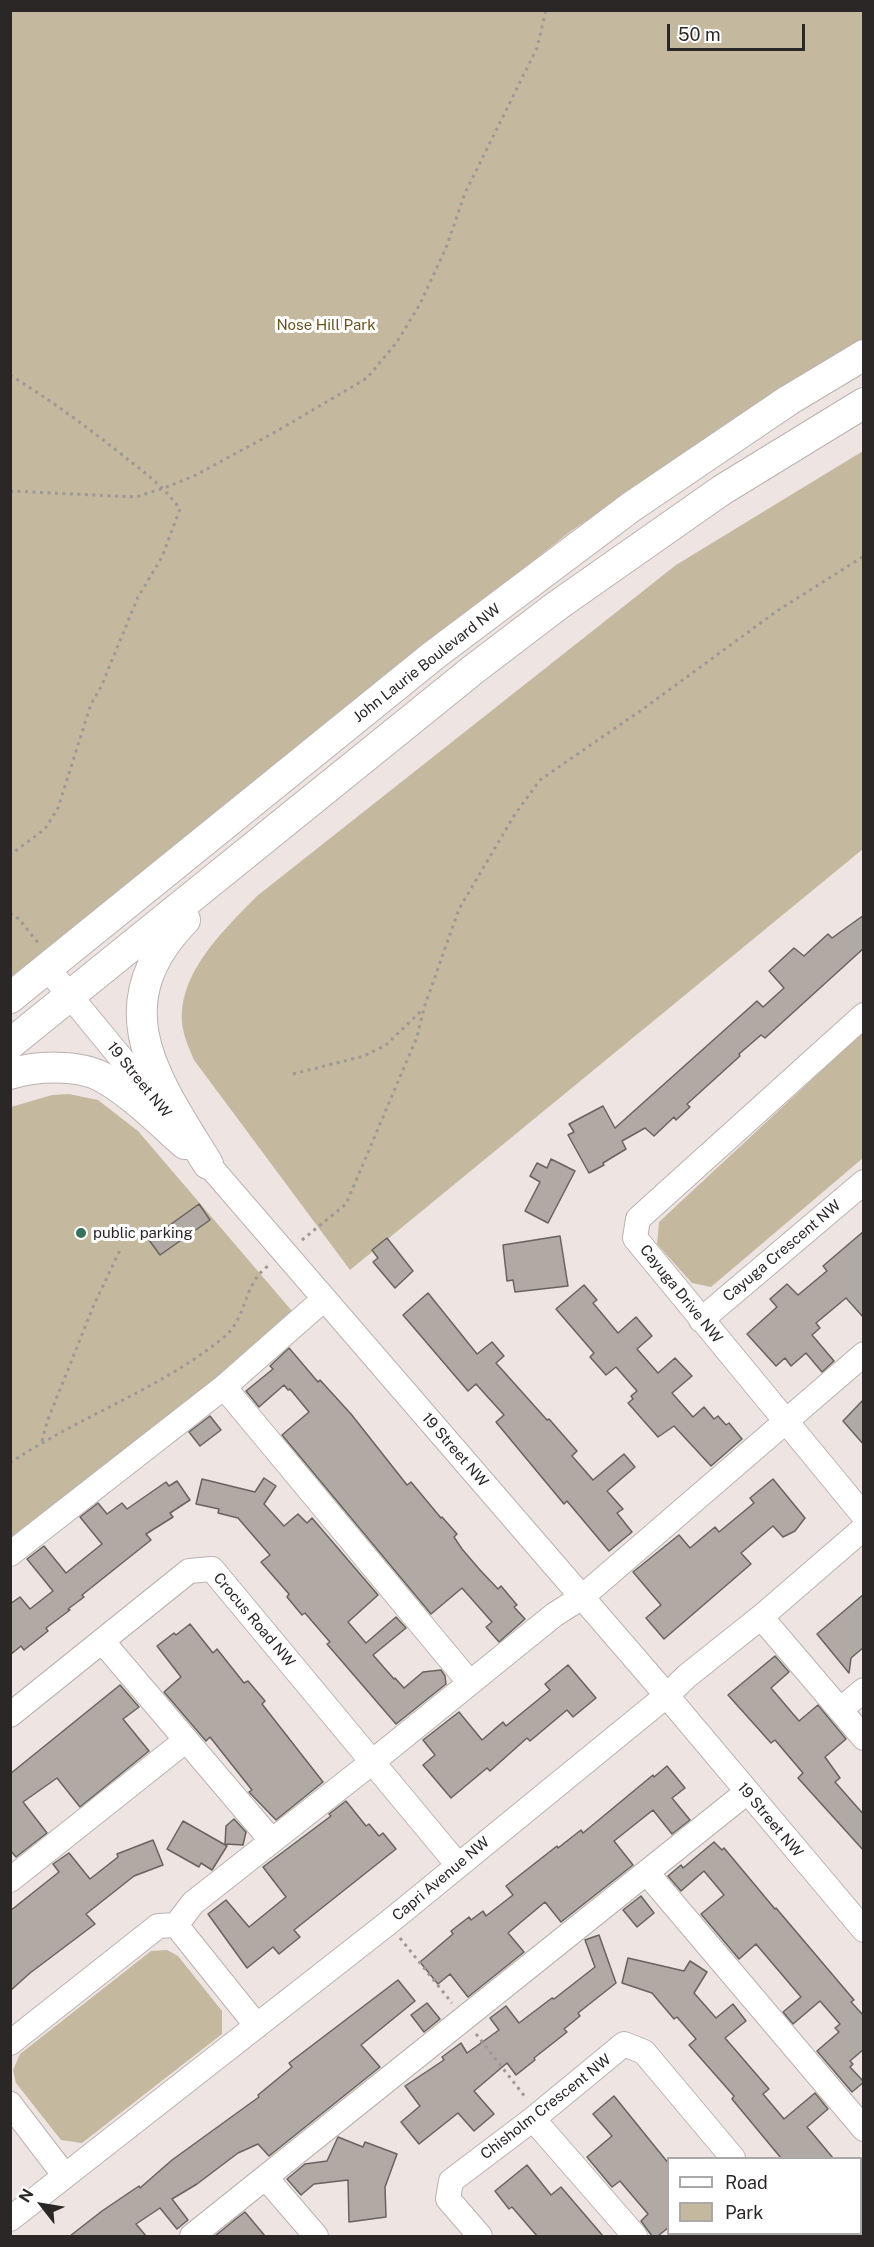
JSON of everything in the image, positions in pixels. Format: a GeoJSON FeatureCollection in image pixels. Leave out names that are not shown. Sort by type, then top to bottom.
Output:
{"type":"FeatureCollection","features":[{"type":"Feature","properties":{"kind":"main road","name":"John Laurie Boulevard NW"},"geometry":{"type":"LineString","coordinates":[[10,998],[434,655],[632,507],[722,445],[864,355]]}},
{"type":"Feature","properties":{"kind":"main road"},"geometry":{"type":"LineString","coordinates":[[10,1044],[474,669],[558,605],[722,490],[864,402]]}},
{"type":"Feature","properties":{"kind":"main road"},"geometry":{"type":"LineString","coordinates":[[208,1164],[162,1089],[144,1042],[141,1015],[144,985],[154,959],[169,936],[265,840]]}},
{"type":"Feature","properties":{"kind":"main road"},"geometry":{"type":"LineString","coordinates":[[10,1074],[26,1069],[49,1068],[74,1069],[101,1076],[140,1105],[208,1164]]}},
{"type":"Feature","properties":{"kind":"street","name":"19 Street NW"},"geometry":{"type":"LineString","coordinates":[[46,969],[208,1164],[582,1597],[864,1930]]}},
{"type":"Feature","properties":{"kind":"street","name":"Cayuga Drive NW"},"geometry":{"type":"LineString","coordinates":[[864,1015],[638,1219],[635,1239],[864,1516]]}},
{"type":"Feature","properties":{"kind":"street","name":"Cayuga Crescent NW"},"geometry":{"type":"LineString","coordinates":[[701,1320],[864,1182]]}},
{"type":"Feature","properties":{"kind":"street"},"geometry":{"type":"LineString","coordinates":[[10,1554],[224,1387],[324,1299]]}},
{"type":"Feature","properties":{"kind":"street"},"geometry":{"type":"LineString","coordinates":[[10,2043],[158,1926],[176,1925],[193,1903],[554,1615],[582,1597],[864,1354]]}},
{"type":"Feature","properties":{"kind":"street"},"geometry":{"type":"LineString","coordinates":[[224,1387],[470,1683]]}},
{"type":"Feature","properties":{"kind":"street","name":"Capri Avenue NW"},"geometry":{"type":"LineString","coordinates":[[10,2219],[388,1923],[666,1696],[864,1528]]}},
{"type":"Feature","properties":{"kind":"street","name":"Crocus Road NW"},"geometry":{"type":"LineString","coordinates":[[10,1715],[189,1570],[212,1569],[458,1865]]}},
{"type":"Feature","properties":{"kind":"street"},"geometry":{"type":"LineString","coordinates":[[760,1617],[864,1738]]}},
{"type":"Feature","properties":{"kind":"street"},"geometry":{"type":"LineString","coordinates":[[102,1641],[272,1841]]}},
{"type":"Feature","properties":{"kind":"street"},"geometry":{"type":"LineString","coordinates":[[840,1710],[864,1690]]}},
{"type":"Feature","properties":{"kind":"street"},"geometry":{"type":"LineString","coordinates":[[10,1880],[185,1740]]}},
{"type":"Feature","properties":{"kind":"street"},"geometry":{"type":"LineString","coordinates":[[192,2236],[747,1792]]}},
{"type":"Feature","properties":{"kind":"street"},"geometry":{"type":"LineString","coordinates":[[647,1873],[864,2129]]}},
{"type":"Feature","properties":{"kind":"street"},"geometry":{"type":"LineString","coordinates":[[176,1925],[257,2026]]}},
{"type":"Feature","properties":{"kind":"street","name":"Chisholm Crescent NW"},"geometry":{"type":"LineString","coordinates":[[480,2236],[448,2199],[451,2181],[533,2119],[624,2044],[644,2052],[732,2157]]}},
{"type":"Feature","properties":{"kind":"street"},"geometry":{"type":"LineString","coordinates":[[10,2104],[65,2176]]}},
{"type":"Feature","properties":{"kind":"street"},"geometry":{"type":"LineString","coordinates":[[533,2119],[635,2236]]}},
{"type":"Feature","properties":{"kind":"street"},"geometry":{"type":"LineString","coordinates":[[266,2178],[316,2236]]}},
{"type":"Feature","properties":{"kind":"path"},"geometry":{"type":"LineString","coordinates":[[10,491],[136,497],[194,476],[327,403],[367,378],[397,342],[420,304],[446,248],[465,193],[537,48],[546,10]]}},
{"type":"Feature","properties":{"kind":"path"},"geometry":{"type":"LineString","coordinates":[[10,375],[75,418],[164,488],[180,509],[162,557],[138,597],[101,687],[91,704],[58,808],[45,829],[10,855]]}},
{"type":"Feature","properties":{"kind":"path"},"geometry":{"type":"LineString","coordinates":[[299,1241],[346,1204],[417,1037],[424,1008],[459,909],[515,814],[540,780],[643,709],[777,611],[864,556]]}},
{"type":"Feature","properties":{"kind":"path"},"geometry":{"type":"LineString","coordinates":[[10,913],[38,941],[46,969]]}},
{"type":"Feature","properties":{"kind":"path"},"geometry":{"type":"LineString","coordinates":[[293,1074],[364,1056],[386,1045],[424,1008]]}},
{"type":"Feature","properties":{"kind":"path"},"geometry":{"type":"LineString","coordinates":[[42,1442],[47,1422],[93,1307],[122,1248]]}},
{"type":"Feature","properties":{"kind":"path"},"geometry":{"type":"LineString","coordinates":[[10,1463],[42,1442],[171,1373],[225,1336],[243,1310],[251,1283],[260,1272]]}},
{"type":"Feature","properties":{"kind":"green space","name":"Nose Hill Park"},"geometry":{"type":"Polygon","coordinates":[[[11,11],[863,11],[863,340],[571,531],[299,746],[11,984],[11,11]]]}},
{"type":"Feature","properties":{"kind":"green space"},"geometry":{"type":"Polygon","coordinates":[[[863,451],[863,849],[350,1270],[194,1060],[183,1029],[182,1009],[186,991],[204,955],[257,896],[676,565],[863,451]]]}},
{"type":"Feature","properties":{"kind":"green space"},"geometry":{"type":"Polygon","coordinates":[[[863,1032],[863,1158],[711,1287],[692,1283],[657,1244],[659,1222],[863,1032]]]}},
{"type":"Feature","properties":{"kind":"green space"},"geometry":{"type":"Polygon","coordinates":[[[69,1094],[98,1100],[138,1131],[298,1318],[11,1547],[11,1107],[52,1095],[69,1094]]]}},
{"type":"Feature","properties":{"kind":"green space"},"geometry":{"type":"Polygon","coordinates":[[[167,1950],[178,1956],[222,2011],[222,2034],[82,2143],[61,2140],[16,2083],[13,2070],[20,2054],[151,1951],[167,1950]]]}},
{"type":"Feature","properties":{"kind":"building"},"geometry":{"type":"Polygon","coordinates":[[[864,915],[864,948],[765,1038],[761,1035],[739,1054],[740,1056],[687,1104],[690,1107],[676,1120],[674,1117],[654,1136],[645,1128],[622,1141],[626,1149],[589,1173],[568,1135],[574,1132],[569,1124],[603,1106],[615,1128],[757,1001],[763,1007],[784,988],[769,971],[794,948],[804,956],[828,934],[832,938],[864,915]]]}},
{"type":"Feature","properties":{"kind":"building"},"geometry":{"type":"Polygon","coordinates":[[[551,1159],[575,1171],[548,1223],[525,1211],[540,1182],[530,1176],[537,1163],[547,1168],[551,1159]]]}},
{"type":"Feature","properties":{"kind":"building"},"geometry":{"type":"Polygon","coordinates":[[[199,1204],[210,1220],[160,1255],[149,1240],[199,1204]]]}},
{"type":"Feature","properties":{"kind":"building"},"geometry":{"type":"Polygon","coordinates":[[[864,1231],[864,1318],[846,1298],[816,1323],[820,1328],[812,1335],[834,1361],[822,1372],[806,1353],[791,1366],[785,1358],[776,1366],[747,1334],[777,1307],[770,1299],[787,1284],[798,1295],[827,1271],[823,1266],[864,1231]]]}},
{"type":"Feature","properties":{"kind":"building"},"geometry":{"type":"Polygon","coordinates":[[[560,1236],[568,1286],[515,1292],[513,1280],[507,1281],[503,1245],[560,1236]]]}},
{"type":"Feature","properties":{"kind":"building"},"geometry":{"type":"Polygon","coordinates":[[[387,1238],[413,1271],[395,1288],[373,1262],[378,1258],[372,1250],[387,1238]]]}},
{"type":"Feature","properties":{"kind":"building"},"geometry":{"type":"Polygon","coordinates":[[[584,1285],[597,1300],[593,1303],[618,1333],[636,1317],[652,1336],[637,1349],[658,1373],[675,1358],[692,1376],[672,1393],[693,1417],[704,1407],[714,1419],[718,1416],[726,1425],[729,1423],[742,1439],[711,1466],[674,1426],[658,1437],[628,1403],[637,1391],[616,1367],[606,1375],[590,1357],[594,1353],[556,1309],[584,1285]]]}},
{"type":"Feature","properties":{"kind":"building"},"geometry":{"type":"Polygon","coordinates":[[[428,1293],[477,1354],[492,1342],[504,1356],[496,1363],[577,1451],[572,1456],[593,1480],[624,1454],[635,1467],[607,1491],[623,1509],[617,1513],[632,1532],[609,1551],[567,1501],[564,1504],[496,1422],[504,1415],[476,1384],[468,1391],[403,1315],[428,1293]]]}},
{"type":"Feature","properties":{"kind":"building"},"geometry":{"type":"Polygon","coordinates":[[[289,1348],[318,1382],[320,1380],[351,1414],[407,1485],[411,1482],[457,1534],[454,1537],[480,1570],[498,1589],[501,1586],[517,1605],[514,1607],[525,1619],[499,1642],[486,1627],[492,1622],[462,1588],[431,1614],[282,1435],[309,1412],[290,1389],[288,1390],[284,1385],[259,1407],[246,1391],[273,1369],[270,1366],[289,1348]]]}},
{"type":"Feature","properties":{"kind":"building"},"geometry":{"type":"Polygon","coordinates":[[[864,1399],[864,1445],[843,1421],[864,1399]]]}},
{"type":"Feature","properties":{"kind":"building"},"geometry":{"type":"Polygon","coordinates":[[[210,1416],[221,1430],[200,1446],[189,1432],[210,1416]]]}},
{"type":"Feature","properties":{"kind":"building"},"geometry":{"type":"Polygon","coordinates":[[[264,1478],[276,1486],[264,1504],[284,1526],[298,1514],[307,1523],[312,1518],[378,1595],[348,1622],[366,1643],[396,1617],[406,1628],[373,1655],[394,1679],[404,1688],[423,1672],[441,1670],[445,1676],[446,1684],[396,1724],[327,1644],[330,1642],[305,1613],[302,1615],[287,1597],[289,1594],[261,1562],[270,1555],[238,1518],[218,1513],[219,1509],[196,1504],[202,1479],[255,1492],[264,1478]]]}},
{"type":"Feature","properties":{"kind":"building"},"geometry":{"type":"Polygon","coordinates":[[[773,1479],[805,1518],[795,1531],[783,1537],[773,1526],[741,1553],[751,1564],[664,1639],[646,1618],[661,1605],[633,1572],[679,1535],[690,1548],[715,1527],[719,1532],[754,1503],[750,1498],[773,1479]]]}},
{"type":"Feature","properties":{"kind":"building"},"geometry":{"type":"Polygon","coordinates":[[[177,1481],[190,1500],[170,1513],[173,1517],[146,1534],[151,1540],[82,1595],[84,1597],[68,1609],[70,1610],[46,1628],[48,1631],[24,1650],[21,1646],[10,1655],[10,1604],[20,1597],[30,1609],[53,1591],[27,1559],[44,1546],[66,1573],[102,1544],[80,1517],[98,1503],[107,1514],[122,1503],[127,1509],[166,1482],[169,1486],[177,1481]]]}},
{"type":"Feature","properties":{"kind":"building"},"geometry":{"type":"Polygon","coordinates":[[[864,1594],[864,1647],[851,1658],[849,1673],[817,1634],[864,1594]]]}},
{"type":"Feature","properties":{"kind":"building"},"geometry":{"type":"Polygon","coordinates":[[[190,1624],[213,1653],[217,1649],[244,1683],[248,1681],[265,1701],[262,1704],[323,1782],[276,1820],[249,1792],[252,1790],[210,1737],[206,1741],[164,1692],[181,1677],[157,1646],[190,1624]]]}},
{"type":"Feature","properties":{"kind":"building"},"geometry":{"type":"Polygon","coordinates":[[[775,1656],[789,1672],[771,1688],[799,1721],[818,1705],[846,1739],[825,1757],[840,1778],[835,1782],[864,1815],[864,1851],[798,1778],[803,1773],[775,1740],[771,1743],[728,1695],[775,1656]]]}},
{"type":"Feature","properties":{"kind":"building"},"geometry":{"type":"Polygon","coordinates":[[[568,1665],[596,1698],[573,1717],[567,1710],[530,1741],[527,1738],[490,1771],[487,1768],[451,1798],[423,1765],[435,1755],[423,1740],[459,1712],[482,1740],[503,1722],[506,1726],[550,1690],[545,1684],[568,1665]]]}},
{"type":"Feature","properties":{"kind":"building"},"geometry":{"type":"Polygon","coordinates":[[[120,1685],[139,1707],[123,1719],[149,1751],[80,1807],[57,1778],[23,1802],[47,1833],[16,1857],[10,1850],[10,1774],[120,1685]]]}},
{"type":"Feature","properties":{"kind":"building"},"geometry":{"type":"Polygon","coordinates":[[[667,1766],[685,1788],[672,1798],[690,1820],[672,1834],[653,1810],[614,1841],[633,1865],[561,1922],[545,1902],[508,1933],[524,1952],[468,1997],[450,1974],[438,1984],[420,1962],[453,1934],[451,1931],[469,1917],[471,1920],[483,1911],[486,1916],[513,1895],[506,1886],[557,1846],[558,1848],[581,1830],[583,1833],[667,1766]]]}},
{"type":"Feature","properties":{"kind":"building"},"geometry":{"type":"Polygon","coordinates":[[[346,1801],[366,1826],[369,1824],[379,1836],[383,1833],[396,1849],[294,1930],[300,1937],[279,1954],[273,1947],[247,1968],[208,1914],[226,1900],[249,1927],[286,1897],[263,1867],[331,1816],[329,1814],[346,1801]]]}},
{"type":"Feature","properties":{"kind":"building"},"geometry":{"type":"Polygon","coordinates":[[[234,1819],[246,1832],[243,1845],[225,1844],[226,1826],[234,1819]]]}},
{"type":"Feature","properties":{"kind":"building"},"geometry":{"type":"Polygon","coordinates":[[[183,1821],[227,1846],[212,1870],[201,1863],[199,1867],[167,1849],[183,1821]]]}},
{"type":"Feature","properties":{"kind":"building"},"geometry":{"type":"Polygon","coordinates":[[[153,1840],[163,1865],[134,1876],[86,1914],[95,1924],[10,1991],[10,1911],[59,1872],[53,1864],[69,1853],[90,1879],[118,1857],[117,1854],[153,1840]]]}},
{"type":"Feature","properties":{"kind":"building"},"geometry":{"type":"Polygon","coordinates":[[[714,1842],[722,1850],[724,1848],[776,1908],[854,2000],[851,2002],[864,2016],[864,2049],[850,2061],[853,2064],[850,2067],[864,2082],[852,2092],[817,2051],[839,2032],[835,2028],[840,2024],[820,2001],[793,2024],[783,2012],[801,1997],[756,1944],[739,1959],[701,1914],[724,1895],[704,1871],[681,1891],[668,1876],[681,1865],[683,1868],[714,1842]]]}},
{"type":"Feature","properties":{"kind":"building"},"geometry":{"type":"Polygon","coordinates":[[[641,1896],[654,1913],[637,1927],[623,1910],[641,1896]]]}},
{"type":"Feature","properties":{"kind":"building"},"geometry":{"type":"Polygon","coordinates":[[[599,1935],[616,1983],[578,2013],[580,2016],[564,2029],[567,2032],[516,2075],[507,2063],[474,2091],[494,2114],[474,2131],[458,2113],[419,2144],[401,2122],[420,2106],[405,2086],[444,2060],[442,2057],[461,2043],[467,2053],[499,2030],[490,2018],[506,2006],[519,2023],[552,1998],[554,1999],[595,1967],[585,1940],[599,1935]]]}},
{"type":"Feature","properties":{"kind":"building"},"geometry":{"type":"Polygon","coordinates":[[[628,1958],[684,1971],[690,1961],[707,1972],[694,1993],[716,2018],[733,2004],[746,2021],[725,2038],[769,2089],[763,2094],[784,2119],[815,2093],[828,2109],[807,2127],[832,2157],[780,2157],[732,2099],[734,2096],[689,2045],[696,2039],[677,2017],[674,2019],[652,1993],[622,1983],[628,1958]]]}},
{"type":"Feature","properties":{"kind":"building"},"geometry":{"type":"Polygon","coordinates":[[[398,1980],[415,2001],[361,2045],[380,2067],[269,2156],[258,2144],[238,2153],[197,2184],[172,2199],[188,2220],[177,2229],[160,2208],[136,2224],[146,2236],[70,2236],[102,2211],[139,2186],[140,2188],[172,2160],[259,2097],[258,2095],[292,2067],[289,2063],[398,1980]]]}},
{"type":"Feature","properties":{"kind":"building"},"geometry":{"type":"Polygon","coordinates":[[[427,2003],[440,2019],[424,2032],[411,2015],[427,2003]]]}},
{"type":"Feature","properties":{"kind":"building"},"geometry":{"type":"Polygon","coordinates":[[[614,2096],[667,2162],[667,2229],[658,2236],[652,2236],[641,2221],[648,2214],[620,2181],[612,2187],[587,2157],[612,2136],[593,2114],[614,2096]]]}},
{"type":"Feature","properties":{"kind":"building"},"geometry":{"type":"Polygon","coordinates":[[[338,2137],[363,2147],[365,2142],[397,2154],[385,2187],[386,2217],[349,2222],[348,2180],[314,2184],[301,2195],[287,2179],[305,2164],[327,2161],[338,2137]]]}},
{"type":"Feature","properties":{"kind":"building"},"geometry":{"type":"Polygon","coordinates":[[[527,2165],[551,2195],[561,2187],[603,2236],[537,2236],[512,2207],[509,2209],[495,2191],[527,2165]]]}},
{"type":"Feature","properties":{"kind":"building"},"geometry":{"type":"Polygon","coordinates":[[[245,2212],[265,2236],[215,2236],[237,2218],[245,2212]]]}},
{"type":"Feature","properties":{"kind":"place","name":"public parking"},"geometry":{"type":"Point","coordinates":[81,1233]}}]}
